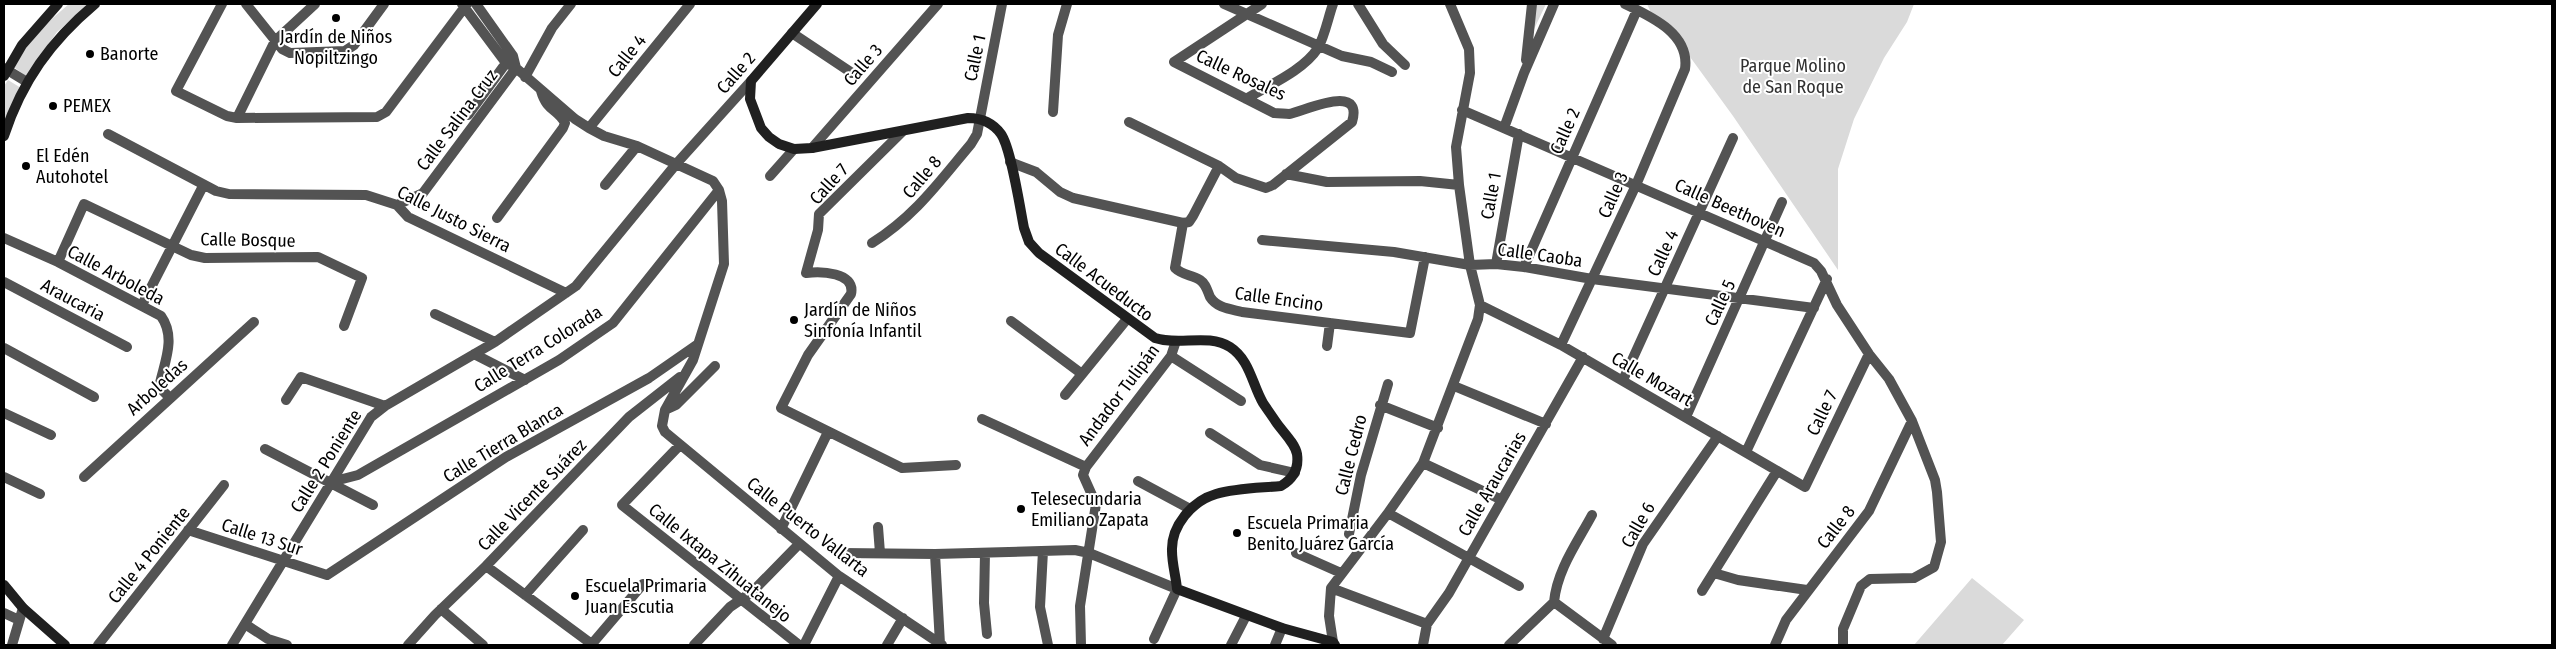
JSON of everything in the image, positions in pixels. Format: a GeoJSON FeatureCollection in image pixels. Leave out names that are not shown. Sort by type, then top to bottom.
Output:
{"type":"FeatureCollection","features":[{"type":"Feature","properties":{"kind":"street"},"geometry":{"type":"LineString","coordinates":[[27,82],[5,71],[22,45],[58,4]]}},
{"type":"Feature","properties":{"kind":"street"},"geometry":{"type":"LineString","coordinates":[[4,136],[27,82],[56,40],[95,4]]}},
{"type":"Feature","properties":{"kind":"street"},"geometry":{"type":"LineString","coordinates":[[222,4],[176,91],[227,116],[237,118],[377,117],[386,112],[464,5],[511,66],[589,128],[604,136],[637,146],[677,163],[713,181],[719,190],[722,201],[724,264],[698,344],[685,374],[665,410]]}},
{"type":"Feature","properties":{"kind":"street"},"geometry":{"type":"LineString","coordinates":[[246,4],[282,49],[290,52],[345,50],[354,45],[384,4]]}},
{"type":"Feature","properties":{"kind":"street"},"geometry":{"type":"LineString","coordinates":[[237,118],[276,41],[315,4]]}},
{"type":"Feature","properties":{"kind":"street"},"geometry":{"type":"LineString","coordinates":[[476,4],[513,56],[511,66]]}},
{"type":"Feature","properties":{"kind":"street"},"geometry":{"type":"LineString","coordinates":[[525,77],[552,28],[571,4]]}},
{"type":"Feature","properties":{"kind":"street","name":"Calle 4"},"geometry":{"type":"LineString","coordinates":[[589,128],[690,4]]}},
{"type":"Feature","properties":{"kind":"street","name":"Calle 2"},"geometry":{"type":"LineString","coordinates":[[566,293],[576,286],[677,163],[817,4]]}},
{"type":"Feature","properties":{"kind":"street","name":"Calle 3"},"geometry":{"type":"LineString","coordinates":[[812,148],[938,4]]}},
{"type":"Feature","properties":{"kind":"street","name":"Calle 1"},"geometry":{"type":"LineString","coordinates":[[979,118],[1002,4]]}},
{"type":"Feature","properties":{"kind":"street"},"geometry":{"type":"LineString","coordinates":[[1053,112],[1058,35],[1067,4]]}},
{"type":"Feature","properties":{"kind":"street"},"geometry":{"type":"LineString","coordinates":[[1224,4],[1342,56],[1371,62],[1392,72]]}},
{"type":"Feature","properties":{"kind":"street"},"geometry":{"type":"LineString","coordinates":[[1248,13],[1262,4]]}},
{"type":"Feature","properties":{"kind":"street"},"geometry":{"type":"LineString","coordinates":[[1246,99],[1304,64],[1319,45],[1332,4]]}},
{"type":"Feature","properties":{"kind":"street"},"geometry":{"type":"LineString","coordinates":[[1358,4],[1383,44],[1405,65]]}},
{"type":"Feature","properties":{"kind":"street"},"geometry":{"type":"LineString","coordinates":[[842,553],[934,554],[1075,550],[1089,553],[1246,616],[1334,644],[1329,616],[1331,588],[1423,463],[1438,428],[1478,319],[1480,305],[1470,265],[1459,186],[1456,147],[1470,73],[1469,50],[1450,4]]}},
{"type":"Feature","properties":{"kind":"street"},"geometry":{"type":"LineString","coordinates":[[1524,73],[1532,4]]}},
{"type":"Feature","properties":{"kind":"street"},"geometry":{"type":"LineString","coordinates":[[1504,128],[1524,73],[1554,4]]}},
{"type":"Feature","properties":{"kind":"street"},"geometry":{"type":"LineString","coordinates":[[1625,4],[1637,10]]}},
{"type":"Feature","properties":{"kind":"street","name":"Calle 3"},"geometry":{"type":"LineString","coordinates":[[1561,344],[1636,184],[1685,69],[1687,57],[1672,32],[1637,10]]}},
{"type":"Feature","properties":{"kind":"street","name":"Calle 2"},"geometry":{"type":"LineString","coordinates":[[1524,267],[1637,10]]}},
{"type":"Feature","properties":{"kind":"street","name":"Calle Rosales"},"geometry":{"type":"LineString","coordinates":[[1248,13],[1174,62],[1274,113],[1288,114],[1335,100],[1344,101],[1352,106],[1354,114],[1352,122],[1286,174]]}},
{"type":"Feature","properties":{"kind":"street"},"geometry":{"type":"LineString","coordinates":[[792,33],[852,73]]}},
{"type":"Feature","properties":{"kind":"street","name":"Calle Salina Cruz"},"geometry":{"type":"LineString","coordinates":[[468,115],[511,66]]}},
{"type":"Feature","properties":{"kind":"street","name":"Calle Salina Cruz"},"geometry":{"type":"LineString","coordinates":[[397,205],[423,193],[511,66]]}},
{"type":"Feature","properties":{"kind":"street"},"geometry":{"type":"LineString","coordinates":[[751,81],[750,100],[761,128],[780,144],[794,148],[812,148],[968,118],[979,118]]}},
{"type":"Feature","properties":{"kind":"street"},"geometry":{"type":"LineString","coordinates":[[497,218],[565,123],[545,103],[541,91]]}},
{"type":"Feature","properties":{"kind":"street","name":"Calle Beethoven"},"geometry":{"type":"LineString","coordinates":[[1462,110],[1636,184],[1814,264],[1826,279],[1837,306],[1869,354],[1889,379],[1912,421],[1935,480],[1941,542],[1934,567],[1914,578],[1870,579],[1861,586],[1843,629],[1843,645]]}},
{"type":"Feature","properties":{"kind":"street","name":"Calle Acueducto"},"geometry":{"type":"LineString","coordinates":[[979,118],[990,124],[1002,135],[1029,242],[1039,253],[1154,338],[1164,341],[1212,340],[1230,347],[1244,360],[1263,402],[1297,451],[1298,462],[1295,473]]}},
{"type":"Feature","properties":{"kind":"street","name":"Calle 8"},"geometry":{"type":"LineString","coordinates":[[872,243],[896,228],[912,214],[971,144],[977,134],[979,118]]}},
{"type":"Feature","properties":{"kind":"street"},"geometry":{"type":"LineString","coordinates":[[1129,122],[1219,166],[1236,178],[1266,188],[1286,174],[1327,182],[1420,181],[1459,186]]}},
{"type":"Feature","properties":{"kind":"street","name":"Calle 7"},"geometry":{"type":"LineString","coordinates":[[828,432],[781,408],[808,355],[851,294],[852,289],[850,283],[830,271],[806,273],[818,230],[819,214],[902,132]]}},
{"type":"Feature","properties":{"kind":"street","name":"Calle Justo Sierra"},"geometry":{"type":"LineString","coordinates":[[108,134],[203,186],[229,194],[366,196],[397,205],[408,217],[566,293]]}},
{"type":"Feature","properties":{"kind":"street","name":"Calle 1"},"geometry":{"type":"LineString","coordinates":[[1496,264],[1519,134]]}},
{"type":"Feature","properties":{"kind":"street","name":"Calle 4"},"geometry":{"type":"LineString","coordinates":[[1623,380],[1733,138]]}},
{"type":"Feature","properties":{"kind":"street"},"geometry":{"type":"LineString","coordinates":[[605,185],[637,146]]}},
{"type":"Feature","properties":{"kind":"street"},"geometry":{"type":"LineString","coordinates":[[770,176],[794,148]]}},
{"type":"Feature","properties":{"kind":"street"},"geometry":{"type":"LineString","coordinates":[[1010,162],[1036,172],[1060,192],[1073,198],[1186,222],[1219,166]]}},
{"type":"Feature","properties":{"kind":"street"},"geometry":{"type":"LineString","coordinates":[[142,305],[203,186]]}},
{"type":"Feature","properties":{"kind":"street","name":"Calle Terra Colorada"},"geometry":{"type":"LineString","coordinates":[[331,482],[358,475],[559,360],[613,323],[719,190]]}},
{"type":"Feature","properties":{"kind":"street","name":"Calle 5"},"geometry":{"type":"LineString","coordinates":[[1686,416],[1766,242],[1782,202]]}},
{"type":"Feature","properties":{"kind":"street","name":"Calle Bosque"},"geometry":{"type":"LineString","coordinates":[[58,262],[84,204],[191,255],[205,258],[318,257],[362,278],[344,326]]}},
{"type":"Feature","properties":{"kind":"street","name":"Calle Encino"},"geometry":{"type":"LineString","coordinates":[[1186,222],[1175,268],[1179,272],[1199,280],[1206,286],[1214,302],[1220,306],[1242,312],[1410,333],[1425,257]]}},
{"type":"Feature","properties":{"kind":"street","name":"Calle Arboleda"},"geometry":{"type":"LineString","coordinates":[[4,238],[58,262],[162,316],[169,333],[169,347],[160,383],[161,389],[169,397]]}},
{"type":"Feature","properties":{"kind":"street","name":"Calle Caoba"},"geometry":{"type":"LineString","coordinates":[[1262,240],[1394,252],[1470,265],[1496,264],[1524,267],[1592,279],[1814,308]]}},
{"type":"Feature","properties":{"kind":"street"},"geometry":{"type":"LineString","coordinates":[[1746,452],[1826,279]]}},
{"type":"Feature","properties":{"kind":"street","name":"Araucaria"},"geometry":{"type":"LineString","coordinates":[[4,282],[127,347]]}},
{"type":"Feature","properties":{"kind":"street","name":"Calle 2 Poniente"},"geometry":{"type":"LineString","coordinates":[[232,645],[367,422],[385,406],[495,342],[566,293]]}},
{"type":"Feature","properties":{"kind":"street","name":"Calle Mozart"},"geometry":{"type":"LineString","coordinates":[[1480,305],[1561,344],[1805,487]]}},
{"type":"Feature","properties":{"kind":"street"},"geometry":{"type":"LineString","coordinates":[[435,314],[495,342]]}},
{"type":"Feature","properties":{"kind":"street"},"geometry":{"type":"LineString","coordinates":[[1065,395],[1127,319]]}},
{"type":"Feature","properties":{"kind":"street"},"geometry":{"type":"LineString","coordinates":[[1011,321],[1082,374]]}},
{"type":"Feature","properties":{"kind":"street","name":"Arboledas"},"geometry":{"type":"LineString","coordinates":[[84,477],[169,397],[254,322]]}},
{"type":"Feature","properties":{"kind":"street"},"geometry":{"type":"LineString","coordinates":[[1327,346],[1330,323]]}},
{"type":"Feature","properties":{"kind":"street","name":"Andador Tulipán"},"geometry":{"type":"LineString","coordinates":[[1086,467],[1171,356],[1176,341]]}},
{"type":"Feature","properties":{"kind":"street","name":"Calle Tierra Blanca"},"geometry":{"type":"LineString","coordinates":[[327,574],[506,457],[649,378],[698,344]]}},
{"type":"Feature","properties":{"kind":"street"},"geometry":{"type":"LineString","coordinates":[[4,348],[94,397]]}},
{"type":"Feature","properties":{"kind":"street"},"geometry":{"type":"LineString","coordinates":[[474,354],[525,380]]}},
{"type":"Feature","properties":{"kind":"street","name":"Calle 7"},"geometry":{"type":"LineString","coordinates":[[1805,487],[1869,354]]}},
{"type":"Feature","properties":{"kind":"street"},"geometry":{"type":"LineString","coordinates":[[1171,356],[1241,401]]}},
{"type":"Feature","properties":{"kind":"street","name":"Calle Araucarias"},"geometry":{"type":"LineString","coordinates":[[1427,624],[1449,593],[1583,357]]}},
{"type":"Feature","properties":{"kind":"street"},"geometry":{"type":"LineString","coordinates":[[665,410],[676,405],[715,366]]}},
{"type":"Feature","properties":{"kind":"street","name":"Calle Vicente Suárez"},"geometry":{"type":"LineString","coordinates":[[408,645],[629,417],[685,374]]}},
{"type":"Feature","properties":{"kind":"street"},"geometry":{"type":"LineString","coordinates":[[286,400],[301,377],[385,406]]}},
{"type":"Feature","properties":{"kind":"street","name":"Calle Cedro"},"geometry":{"type":"LineString","coordinates":[[1349,534],[1361,475],[1380,405],[1388,384]]}},
{"type":"Feature","properties":{"kind":"street"},"geometry":{"type":"LineString","coordinates":[[1454,386],[1546,424]]}},
{"type":"Feature","properties":{"kind":"street"},"geometry":{"type":"LineString","coordinates":[[1380,405],[1438,428]]}},
{"type":"Feature","properties":{"kind":"street","name":"Calle Puerto Vallarta"},"geometry":{"type":"LineString","coordinates":[[665,410],[662,426],[665,432],[680,445],[839,576],[941,645]]}},
{"type":"Feature","properties":{"kind":"street"},"geometry":{"type":"LineString","coordinates":[[4,413],[51,435]]}},
{"type":"Feature","properties":{"kind":"street"},"geometry":{"type":"LineString","coordinates":[[982,419],[1086,467],[1083,476],[1096,504],[1080,606],[1081,645]]}},
{"type":"Feature","properties":{"kind":"street","name":"Calle 8"},"geometry":{"type":"LineString","coordinates":[[1775,645],[1786,620],[1869,511],[1912,421]]}},
{"type":"Feature","properties":{"kind":"street"},"geometry":{"type":"LineString","coordinates":[[781,529],[828,432],[902,468],[956,465]]}},
{"type":"Feature","properties":{"kind":"street"},"geometry":{"type":"LineString","coordinates":[[1154,639],[1177,589],[1172,550],[1173,537],[1180,522],[1190,509],[1216,494],[1281,486],[1289,481],[1295,473],[1260,465],[1210,433]]}},
{"type":"Feature","properties":{"kind":"street","name":"Calle 6"},"geometry":{"type":"LineString","coordinates":[[1607,642],[1643,544],[1718,436]]}},
{"type":"Feature","properties":{"kind":"street","name":"Calle Ixtapa Zihuatanejo"},"geometry":{"type":"LineString","coordinates":[[680,445],[622,505],[798,645]]}},
{"type":"Feature","properties":{"kind":"street"},"geometry":{"type":"LineString","coordinates":[[265,449],[373,505]]}},
{"type":"Feature","properties":{"kind":"street"},"geometry":{"type":"LineString","coordinates":[[1423,463],[1502,500]]}},
{"type":"Feature","properties":{"kind":"street"},"geometry":{"type":"LineString","coordinates":[[1702,591],[1777,471]]}},
{"type":"Feature","properties":{"kind":"street"},"geometry":{"type":"LineString","coordinates":[[4,477],[40,494]]}},
{"type":"Feature","properties":{"kind":"street"},"geometry":{"type":"LineString","coordinates":[[1138,481],[1190,509]]}},
{"type":"Feature","properties":{"kind":"street","name":"Calle 4 Poniente"},"geometry":{"type":"LineString","coordinates":[[98,645],[188,530],[208,508],[224,485]]}},
{"type":"Feature","properties":{"kind":"street"},"geometry":{"type":"LineString","coordinates":[[1388,513],[1519,586]]}},
{"type":"Feature","properties":{"kind":"street"},"geometry":{"type":"LineString","coordinates":[[1509,645],[1554,602],[1562,570],[1592,515]]}},
{"type":"Feature","properties":{"kind":"street"},"geometry":{"type":"LineString","coordinates":[[878,527],[880,553]]}},
{"type":"Feature","properties":{"kind":"street","name":"Calle 13 Sur"},"geometry":{"type":"LineString","coordinates":[[188,530],[327,574]]}},
{"type":"Feature","properties":{"kind":"street"},"geometry":{"type":"LineString","coordinates":[[525,595],[583,530]]}},
{"type":"Feature","properties":{"kind":"street"},"geometry":{"type":"LineString","coordinates":[[694,645],[730,607],[752,592],[799,544]]}},
{"type":"Feature","properties":{"kind":"street"},"geometry":{"type":"LineString","coordinates":[[1043,551],[1040,607],[1048,645]]}},
{"type":"Feature","properties":{"kind":"street"},"geometry":{"type":"LineString","coordinates":[[984,553],[984,603],[987,634]]}},
{"type":"Feature","properties":{"kind":"street"},"geometry":{"type":"LineString","coordinates":[[1296,553],[1340,574]]}},
{"type":"Feature","properties":{"kind":"street"},"geometry":{"type":"LineString","coordinates":[[934,554],[941,645]]}},
{"type":"Feature","properties":{"kind":"street"},"geometry":{"type":"LineString","coordinates":[[486,566],[592,645],[643,584]]}},
{"type":"Feature","properties":{"kind":"street"},"geometry":{"type":"LineString","coordinates":[[1714,573],[1738,580],[1808,590]]}},
{"type":"Feature","properties":{"kind":"street"},"geometry":{"type":"LineString","coordinates":[[804,645],[839,576]]}},
{"type":"Feature","properties":{"kind":"street"},"geometry":{"type":"LineString","coordinates":[[4,585],[23,608],[65,645]]}},
{"type":"Feature","properties":{"kind":"street"},"geometry":{"type":"LineString","coordinates":[[1331,588],[1427,624],[1422,645]]}},
{"type":"Feature","properties":{"kind":"street"},"geometry":{"type":"LineString","coordinates":[[1554,602],[1607,642]]}},
{"type":"Feature","properties":{"kind":"street"},"geometry":{"type":"LineString","coordinates":[[12,645],[23,608]]}},
{"type":"Feature","properties":{"kind":"street"},"geometry":{"type":"LineString","coordinates":[[441,609],[483,645]]}},
{"type":"Feature","properties":{"kind":"street"},"geometry":{"type":"LineString","coordinates":[[4,613],[19,620]]}},
{"type":"Feature","properties":{"kind":"street"},"geometry":{"type":"LineString","coordinates":[[1231,645],[1246,616]]}},
{"type":"Feature","properties":{"kind":"street"},"geometry":{"type":"LineString","coordinates":[[887,645],[903,618]]}},
{"type":"Feature","properties":{"kind":"street"},"geometry":{"type":"LineString","coordinates":[[245,624],[268,639],[287,645]]}},
{"type":"Feature","properties":{"kind":"street"},"geometry":{"type":"LineString","coordinates":[[1275,645],[1282,628]]}},
{"type":"Feature","properties":{"kind":"green space"},"geometry":{"type":"Polygon","coordinates":[[[69,4],[89,4],[57,32],[26,76],[11,65],[47,23],[69,4]]]}},
{"type":"Feature","properties":{"kind":"green space"},"geometry":{"type":"Polygon","coordinates":[[[1532,4],[1546,4],[1526,46],[1532,4]]]}},
{"type":"Feature","properties":{"kind":"green space","name":"Parque Molino de San Roque"},"geometry":{"type":"Polygon","coordinates":[[[1647,4],[1914,4],[1907,22],[1884,58],[1854,119],[1838,169],[1838,270],[1733,116],[1685,50],[1653,17],[1647,4]]]}},
{"type":"Feature","properties":{"kind":"green space"},"geometry":{"type":"Polygon","coordinates":[[[8,80],[21,88],[4,126],[4,86],[8,80]]]}},
{"type":"Feature","properties":{"kind":"green space"},"geometry":{"type":"Polygon","coordinates":[[[1972,578],[2024,620],[2002,645],[1914,645],[1972,578]]]}},
{"type":"Feature","properties":{"kind":"place","name":"Jardín de Niños Nopiltzingo"},"geometry":{"type":"Point","coordinates":[336,18]}},
{"type":"Feature","properties":{"kind":"place","name":"Banorte"},"geometry":{"type":"Point","coordinates":[90,54]}},
{"type":"Feature","properties":{"kind":"place","name":"PEMEX"},"geometry":{"type":"Point","coordinates":[53,106]}},
{"type":"Feature","properties":{"kind":"place","name":"El Edén Autohotel"},"geometry":{"type":"Point","coordinates":[26,166]}},
{"type":"Feature","properties":{"kind":"place","name":"Jardín de Niños Sinfonía Infantil"},"geometry":{"type":"Point","coordinates":[794,320]}},
{"type":"Feature","properties":{"kind":"place","name":"Telesecundaria Emiliano Zapata"},"geometry":{"type":"Point","coordinates":[1021,509]}},
{"type":"Feature","properties":{"kind":"place","name":"Escuela Primaria Benito Juárez García"},"geometry":{"type":"Point","coordinates":[1237,533]}},
{"type":"Feature","properties":{"kind":"place","name":"Escuela Primaria Juan Escutia"},"geometry":{"type":"Point","coordinates":[575,596]}}]}
